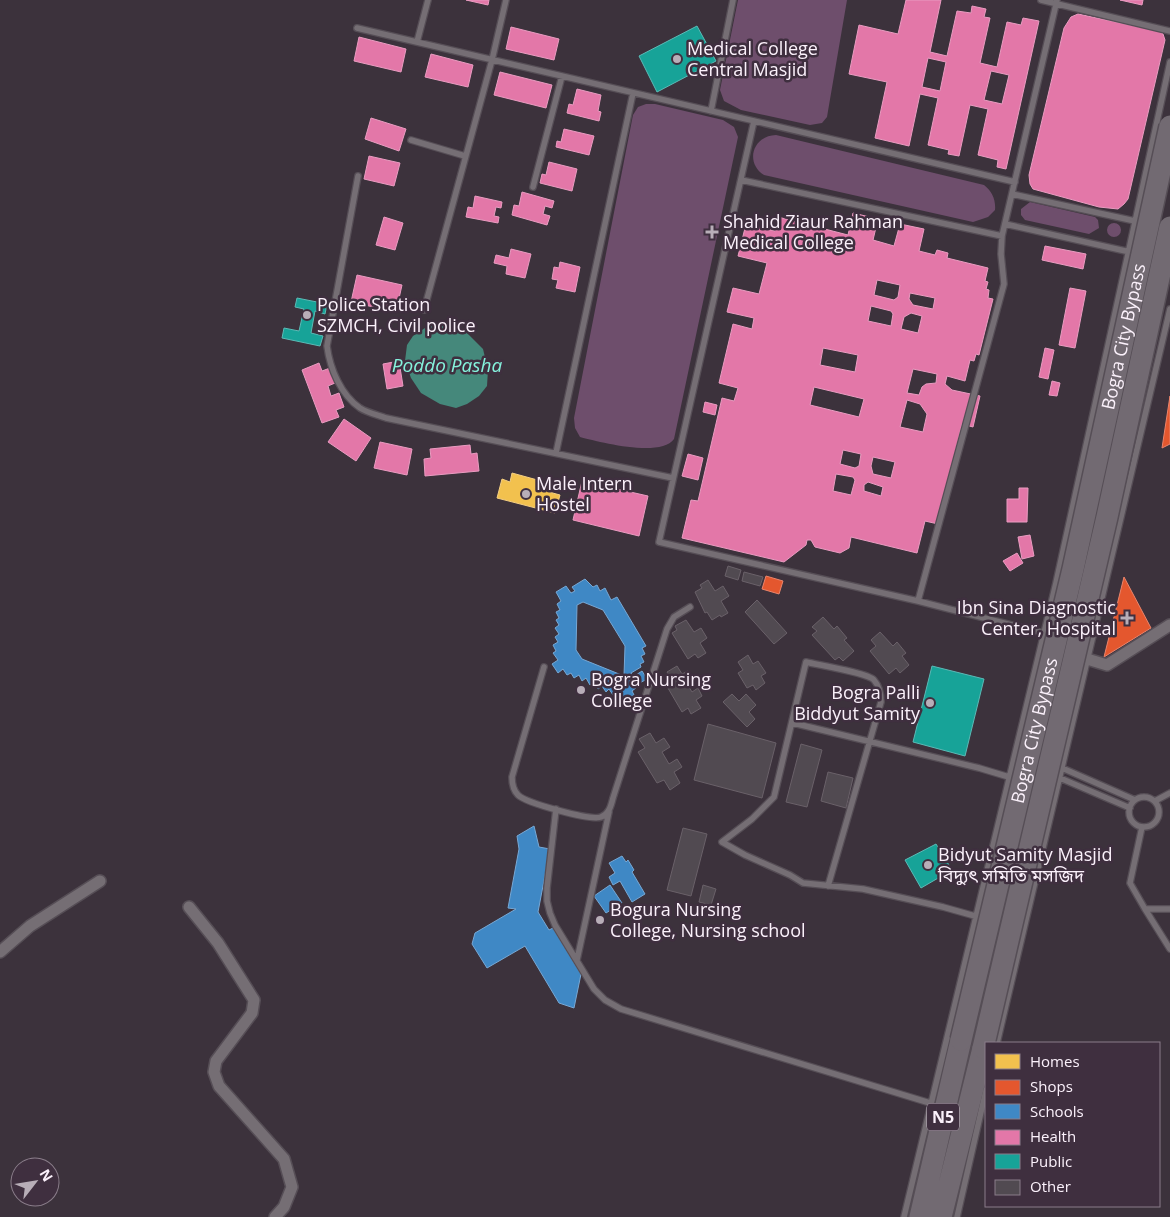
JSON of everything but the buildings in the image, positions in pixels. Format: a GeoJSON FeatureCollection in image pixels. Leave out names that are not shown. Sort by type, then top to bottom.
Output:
{"type":"FeatureCollection","features":[{"type":"Feature","properties":{"kind":"highway","name":"Bogra City Bypass"},"geometry":{"type":"LineString","coordinates":[[920,1217],[1073,569],[1170,126]]}},
{"type":"Feature","properties":{"kind":"highway","name":"Bogra City Bypass"},"geometry":{"type":"LineString","coordinates":[[991,1042],[1170,227]]}},
{"type":"Feature","properties":{"kind":"highway","name":"Bogra City Bypass"},"geometry":{"type":"LineString","coordinates":[[941,1217],[985,1063]]}},
{"type":"Feature","properties":{"kind":"street"},"geometry":{"type":"LineString","coordinates":[[1087,659],[1107,665],[1170,625]]}},
{"type":"Feature","properties":{"kind":"street"},"geometry":{"type":"LineString","coordinates":[[0,952],[30,926],[100,881]]}},
{"type":"Feature","properties":{"kind":"street"},"geometry":{"type":"LineString","coordinates":[[189,907],[218,943],[254,1000],[252,1013],[216,1061],[214,1072],[220,1086],[284,1159],[292,1187],[284,1207],[275,1217]]}},
{"type":"Feature","properties":{"kind":"lane"},"geometry":{"type":"LineString","coordinates":[[418,42],[428,0]]}},
{"type":"Feature","properties":{"kind":"lane"},"geometry":{"type":"LineString","coordinates":[[424,310],[492,60],[506,0]]}},
{"type":"Feature","properties":{"kind":"lane"},"geometry":{"type":"LineString","coordinates":[[711,111],[733,0]]}},
{"type":"Feature","properties":{"kind":"lane"},"geometry":{"type":"LineString","coordinates":[[1041,0],[1057,2],[1170,31]]}},
{"type":"Feature","properties":{"kind":"lane"},"geometry":{"type":"LineString","coordinates":[[918,601],[1004,284],[1001,254],[1002,236],[1057,2]]}},
{"type":"Feature","properties":{"kind":"lane"},"geometry":{"type":"LineString","coordinates":[[357,28],[1015,182]]}},
{"type":"Feature","properties":{"kind":"lane"},"geometry":{"type":"LineString","coordinates":[[904,1217],[1043,633],[1170,62]]}},
{"type":"Feature","properties":{"kind":"lane"},"geometry":{"type":"LineString","coordinates":[[532,187],[562,76]]}},
{"type":"Feature","properties":{"kind":"lane"},"geometry":{"type":"LineString","coordinates":[[556,453],[633,93]]}},
{"type":"Feature","properties":{"kind":"lane"},"geometry":{"type":"LineString","coordinates":[[754,121],[659,542],[918,601],[1043,633]]}},
{"type":"Feature","properties":{"kind":"lane"},"geometry":{"type":"LineString","coordinates":[[411,140],[465,156]]}},
{"type":"Feature","properties":{"kind":"lane"},"geometry":{"type":"LineString","coordinates":[[358,176],[327,346],[331,365],[345,392],[360,408],[386,418],[673,478]]}},
{"type":"Feature","properties":{"kind":"lane"},"geometry":{"type":"LineString","coordinates":[[741,180],[1002,236]]}},
{"type":"Feature","properties":{"kind":"lane"},"geometry":{"type":"LineString","coordinates":[[1012,194],[1135,221]]}},
{"type":"Feature","properties":{"kind":"lane"},"geometry":{"type":"LineString","coordinates":[[1005,224],[1145,255]]}},
{"type":"Feature","properties":{"kind":"lane"},"geometry":{"type":"LineString","coordinates":[[1153,256],[1170,260]]}},
{"type":"Feature","properties":{"kind":"lane"},"geometry":{"type":"LineString","coordinates":[[991,1042],[1060,778],[1170,309]]}},
{"type":"Feature","properties":{"kind":"lane"},"geometry":{"type":"LineString","coordinates":[[577,960],[610,807],[667,629],[674,617],[690,608]]}},
{"type":"Feature","properties":{"kind":"lane"},"geometry":{"type":"LineString","coordinates":[[828,886],[882,702],[879,687],[870,677],[806,662],[774,797],[752,819],[722,842],[803,883],[828,886],[863,889],[975,916]]}},
{"type":"Feature","properties":{"kind":"lane"},"geometry":{"type":"LineString","coordinates":[[544,666],[512,777],[516,793],[524,799],[595,819],[605,815],[610,807]]}},
{"type":"Feature","properties":{"kind":"lane"},"geometry":{"type":"LineString","coordinates":[[793,723],[978,768],[1009,778]]}},
{"type":"Feature","properties":{"kind":"lane"},"geometry":{"type":"LineString","coordinates":[[1062,768],[1135,800],[1147,797],[1155,801],[1159,809],[1158,819],[1152,825],[1137,826],[1130,818],[1130,808],[1135,800]]}},
{"type":"Feature","properties":{"kind":"lane"},"geometry":{"type":"LineString","coordinates":[[1060,778],[1130,808]]}},
{"type":"Feature","properties":{"kind":"lane"},"geometry":{"type":"LineString","coordinates":[[1155,801],[1170,793]]}},
{"type":"Feature","properties":{"kind":"lane"},"geometry":{"type":"LineString","coordinates":[[556,809],[547,901],[553,922],[598,993],[620,1009],[930,1103]]}},
{"type":"Feature","properties":{"kind":"lane"},"geometry":{"type":"LineString","coordinates":[[1142,827],[1130,883],[1170,949]]}},
{"type":"Feature","properties":{"kind":"lane"},"geometry":{"type":"LineString","coordinates":[[1145,909],[1170,909]]}},
{"type":"Feature","properties":{"kind":"lane"},"geometry":{"type":"LineString","coordinates":[[957,1217],[985,1094]]}},
{"type":"Feature","properties":{"kind":"shaded area"},"geometry":{"type":"Polygon","coordinates":[[[738,0],[847,0],[827,117],[822,123],[810,125],[741,110],[724,101],[720,90],[738,0]]]}},
{"type":"Feature","properties":{"kind":"shaded area"},"geometry":{"type":"Polygon","coordinates":[[[646,104],[655,104],[723,120],[734,127],[738,137],[674,439],[667,445],[644,448],[615,445],[580,437],[575,428],[574,418],[633,115],[638,107],[646,104]]]}},
{"type":"Feature","properties":{"kind":"shaded area"},"geometry":{"type":"Polygon","coordinates":[[[776,135],[984,185],[993,196],[995,210],[988,217],[973,222],[764,175],[754,164],[754,151],[761,140],[776,135]]]}},
{"type":"Feature","properties":{"kind":"shaded area"},"geometry":{"type":"Polygon","coordinates":[[[1030,202],[1095,217],[1098,220],[1099,228],[1089,234],[1025,220],[1021,215],[1021,209],[1030,202]]]}},
{"type":"Feature","properties":{"kind":"shaded area"},"geometry":{"type":"Polygon","coordinates":[[[1111,223],[1117,223],[1121,230],[1117,237],[1111,237],[1107,233],[1107,227],[1111,223]]]}},
{"type":"Feature","properties":{"kind":"water","name":"Poddo Pasha"},"geometry":{"type":"Polygon","coordinates":[[[436,324],[465,331],[483,349],[488,370],[487,386],[479,396],[467,404],[456,408],[440,404],[421,393],[411,378],[405,361],[407,345],[413,336],[425,328],[436,324]]]}},
{"type":"Feature","properties":{"kind":"place","name":"Medical College Central Masjid"},"geometry":{"type":"Point","coordinates":[677,59]}},
{"type":"Feature","properties":{"kind":"place","name":"Shahid Ziaur Rahman Medical College"},"geometry":{"type":"Point","coordinates":[712,232]}},
{"type":"Feature","properties":{"kind":"place","name":"Police Station SZMCH, Civil police"},"geometry":{"type":"Point","coordinates":[307,315]}},
{"type":"Feature","properties":{"kind":"place","name":"Male Intern Hostel"},"geometry":{"type":"Point","coordinates":[526,494]}},
{"type":"Feature","properties":{"kind":"place","name":"Ibn Sina Diagnostic Center, Hospital"},"geometry":{"type":"Point","coordinates":[1127,618]}},
{"type":"Feature","properties":{"kind":"place","name":"Bogra Nursing College"},"geometry":{"type":"Point","coordinates":[581,690]}},
{"type":"Feature","properties":{"kind":"place","name":"Bogra Palli Biddyut Samity"},"geometry":{"type":"Point","coordinates":[930,703]}},
{"type":"Feature","properties":{"kind":"place","name":"Bidyut Samity Masjid বিদ্যুৎ সমিতি মসজিদ"},"geometry":{"type":"Point","coordinates":[928,865]}},
{"type":"Feature","properties":{"kind":"place","name":"Bogura Nursing College, Nursing school"},"geometry":{"type":"Point","coordinates":[600,920]}}]}
